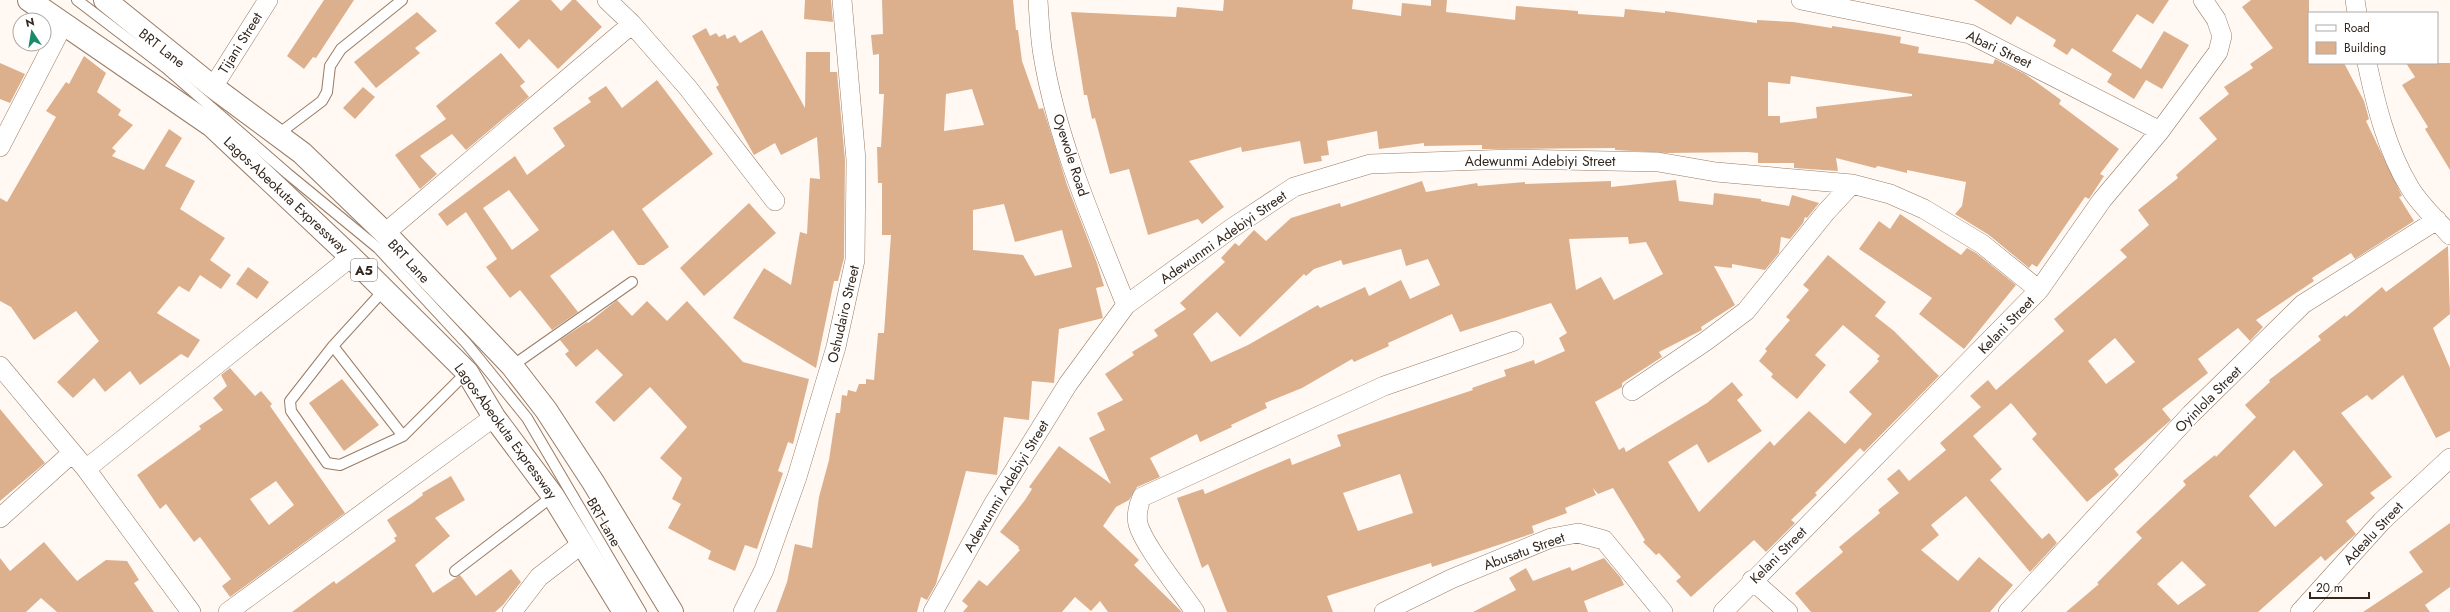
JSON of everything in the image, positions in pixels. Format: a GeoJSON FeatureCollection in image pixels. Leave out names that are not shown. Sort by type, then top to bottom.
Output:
{"type":"FeatureCollection","features":[{"type":"Feature","properties":{"kind":"highway","name":"Lagos-Abeokuta Expressway"},"geometry":{"type":"LineString","coordinates":[[28,0],[64,23],[212,126],[351,257],[383,291],[467,372],[494,417],[553,496],[624,612]]}},
{"type":"Feature","properties":{"kind":"highway"},"geometry":{"type":"LineString","coordinates":[[105,0],[213,87],[302,153],[385,234],[512,366],[546,410],[672,612]]}},
{"type":"Feature","properties":{"kind":"street","name":"Tijani Street"},"geometry":{"type":"LineString","coordinates":[[213,87],[268,0]]}},
{"type":"Feature","properties":{"kind":"street"},"geometry":{"type":"LineString","coordinates":[[607,0],[632,24],[688,88],[775,201]]}},
{"type":"Feature","properties":{"kind":"street","name":"Oshudairo Street"},"geometry":{"type":"LineString","coordinates":[[743,612],[764,570],[797,478],[836,347],[856,260],[856,160],[842,0]]}},
{"type":"Feature","properties":{"kind":"street","name":"Oyewole Road"},"geometry":{"type":"LineString","coordinates":[[1038,0],[1042,54],[1057,117],[1088,207],[1126,305]]}},
{"type":"Feature","properties":{"kind":"street","name":"Abari Street"},"geometry":{"type":"LineString","coordinates":[[1801,0],[1970,34],[2160,131]]}},
{"type":"Feature","properties":{"kind":"street","name":"Kelani Street"},"geometry":{"type":"LineString","coordinates":[[1723,612],[1752,580],[2039,290],[2102,200],[2160,131],[2218,52],[2222,36],[2216,19],[2203,0]]}},
{"type":"Feature","properties":{"kind":"street"},"geometry":{"type":"LineString","coordinates":[[2355,0],[2357,12]]}},
{"type":"Feature","properties":{"kind":"street"},"geometry":{"type":"LineString","coordinates":[[0,147],[64,23]]}},
{"type":"Feature","properties":{"kind":"street"},"geometry":{"type":"LineString","coordinates":[[385,234],[632,24]]}},
{"type":"Feature","properties":{"kind":"street"},"geometry":{"type":"LineString","coordinates":[[2367,64],[2377,106],[2400,168],[2410,189],[2450,235]]}},
{"type":"Feature","properties":{"kind":"street","name":"Adewunmi Adebiyi Street"},"geometry":{"type":"LineString","coordinates":[[934,612],[994,503],[1060,397],[1126,305],[1232,228],[1294,187],[1370,164],[1512,160],[1658,162],[1716,172],[1852,184],[1890,194],[1924,209],[1982,244],[2039,290]]}},
{"type":"Feature","properties":{"kind":"street"},"geometry":{"type":"LineString","coordinates":[[1632,391],[1706,341],[1746,311],[1826,212],[1852,184]]}},
{"type":"Feature","properties":{"kind":"street","name":"Oyinlola Street"},"geometry":{"type":"LineString","coordinates":[[2008,612],[2191,414],[2303,304],[2437,220]]}},
{"type":"Feature","properties":{"kind":"street"},"geometry":{"type":"LineString","coordinates":[[86,469],[351,257]]}},
{"type":"Feature","properties":{"kind":"street"},"geometry":{"type":"LineString","coordinates":[[1195,612],[1153,550],[1138,524],[1137,508],[1142,497],[1384,386],[1514,341]]}},
{"type":"Feature","properties":{"kind":"street"},"geometry":{"type":"LineString","coordinates":[[0,366],[86,469],[191,612]]}},
{"type":"Feature","properties":{"kind":"street"},"geometry":{"type":"LineString","coordinates":[[228,612],[494,417]]}},
{"type":"Feature","properties":{"kind":"street"},"geometry":{"type":"LineString","coordinates":[[0,518],[72,453]]}},
{"type":"Feature","properties":{"kind":"street","name":"Adealu Street"},"geometry":{"type":"LineString","coordinates":[[2300,612],[2382,520],[2450,458]]}},
{"type":"Feature","properties":{"kind":"street","name":"Abusatu Street"},"geometry":{"type":"LineString","coordinates":[[1384,612],[1452,579],[1551,538],[1578,532],[1604,540],[1663,612]]}},
{"type":"Feature","properties":{"kind":"street"},"geometry":{"type":"LineString","coordinates":[[512,612],[539,577],[583,543]]}},
{"type":"Feature","properties":{"kind":"street"},"geometry":{"type":"LineString","coordinates":[[1752,580],[1788,612]]}},
{"type":"Feature","properties":{"kind":"lane","name":"BRT Lane"},"geometry":{"type":"LineString","coordinates":[[77,0],[166,68],[288,174],[378,248],[467,344],[527,418],[641,612]]}},
{"type":"Feature","properties":{"kind":"lane"},"geometry":{"type":"LineString","coordinates":[[277,135],[322,101],[327,92],[330,66],[341,49],[402,0]]}},
{"type":"Feature","properties":{"kind":"lane"},"geometry":{"type":"LineString","coordinates":[[512,366],[632,282]]}},
{"type":"Feature","properties":{"kind":"lane"},"geometry":{"type":"LineString","coordinates":[[383,291],[333,346],[290,401],[291,411],[327,463],[340,465],[402,436],[467,372]]}},
{"type":"Feature","properties":{"kind":"lane"},"geometry":{"type":"LineString","coordinates":[[333,346],[402,436]]}},
{"type":"Feature","properties":{"kind":"lane"},"geometry":{"type":"LineString","coordinates":[[455,570],[553,496]]}},
{"type":"Feature","properties":{"kind":"building"},"geometry":{"type":"Polygon","coordinates":[[[324,0],[354,0],[316,58],[313,57],[304,69],[287,56],[324,0]]]}},
{"type":"Feature","properties":{"kind":"building"},"geometry":{"type":"Polygon","coordinates":[[[520,0],[551,0],[561,11],[572,0],[576,0],[602,27],[558,69],[529,39],[519,49],[495,23],[520,0]]]}},
{"type":"Feature","properties":{"kind":"building"},"geometry":{"type":"Polygon","coordinates":[[[805,0],[831,0],[833,22],[804,19],[805,0]]]}},
{"type":"Feature","properties":{"kind":"building"},"geometry":{"type":"Polygon","coordinates":[[[882,0],[1013,0],[1016,30],[1018,30],[1022,61],[1039,109],[1043,108],[1067,185],[1097,263],[1104,286],[1096,288],[1103,318],[1059,329],[1054,383],[1032,381],[1029,420],[1004,417],[997,475],[966,471],[936,584],[927,600],[921,597],[917,612],[776,612],[787,582],[795,544],[812,548],[819,497],[829,460],[836,413],[840,413],[842,395],[847,396],[848,390],[856,392],[859,384],[866,384],[866,379],[874,380],[878,333],[884,333],[891,235],[882,235],[882,183],[878,183],[877,147],[881,147],[884,94],[879,94],[879,54],[873,55],[871,35],[883,34],[882,0]],[[972,89],[946,94],[944,131],[984,125],[972,89]],[[1004,204],[973,210],[973,250],[1023,255],[1035,276],[1072,267],[1062,230],[1015,242],[1004,204]]]}},
{"type":"Feature","properties":{"kind":"building"},"geometry":{"type":"Polygon","coordinates":[[[1224,0],[1353,0],[1352,9],[1401,16],[1402,3],[1431,6],[1431,0],[1447,0],[1446,12],[1515,20],[1516,6],[1578,11],[1578,14],[1624,17],[1625,9],[1665,13],[1665,11],[1757,23],[1757,20],[1793,22],[1884,34],[1901,37],[1900,43],[1919,47],[1918,53],[1993,64],[1995,59],[2025,74],[2061,100],[2059,104],[2119,149],[2100,174],[2104,176],[2089,199],[2085,197],[2037,267],[2032,264],[2029,268],[1989,235],[1955,214],[1962,206],[1966,182],[1907,170],[1907,173],[1878,166],[1875,168],[1836,158],[1838,171],[1794,168],[1794,163],[1758,163],[1758,153],[1748,152],[1668,153],[1615,150],[1615,148],[1482,149],[1482,145],[1424,146],[1424,143],[1379,149],[1377,131],[1327,141],[1329,155],[1321,156],[1322,161],[1304,164],[1300,141],[1242,152],[1241,147],[1189,161],[1224,207],[1202,224],[1198,219],[1148,235],[1129,169],[1110,174],[1095,118],[1092,119],[1087,95],[1084,95],[1071,12],[1176,17],[1177,7],[1223,11],[1224,0]],[[1791,76],[1790,84],[1768,82],[1768,116],[1780,116],[1780,123],[1817,118],[1816,107],[1912,96],[1912,94],[1791,76]]]}},
{"type":"Feature","properties":{"kind":"building"},"geometry":{"type":"Polygon","coordinates":[[[1974,0],[2169,0],[2153,24],[2137,14],[2112,51],[2141,69],[2164,31],[2189,45],[2162,89],[2146,80],[2134,99],[2107,82],[2112,74],[2072,48],[2067,55],[2053,46],[2056,40],[2017,16],[2011,25],[1974,0]]]}},
{"type":"Feature","properties":{"kind":"building"},"geometry":{"type":"Polygon","coordinates":[[[2251,0],[2309,0],[2308,64],[2345,64],[2364,101],[2369,119],[2366,121],[2402,196],[2399,197],[2414,221],[2355,259],[2351,253],[2312,278],[2314,281],[2256,320],[2263,327],[2250,341],[2238,328],[2198,359],[2208,373],[2162,409],[2171,420],[2114,469],[2119,475],[2087,502],[2032,439],[2037,434],[2011,403],[1973,436],[2002,469],[1990,480],[2042,539],[2049,533],[2057,543],[2030,572],[1966,496],[1931,525],[1939,535],[1921,550],[1958,581],[1979,557],[2013,585],[1990,612],[1811,612],[1795,593],[1843,552],[1839,547],[1880,513],[1878,510],[1899,493],[1887,479],[1899,469],[1909,481],[1946,450],[1940,443],[1981,407],[1970,396],[1988,380],[1996,390],[2064,331],[2054,319],[2127,257],[2120,250],[2149,225],[2138,210],[2178,178],[2176,175],[2217,139],[2199,118],[2229,94],[2224,87],[2253,68],[2250,64],[2273,48],[2242,7],[2251,0]],[[2115,338],[2088,361],[2106,384],[2135,362],[2115,338]]]}},
{"type":"Feature","properties":{"kind":"building"},"geometry":{"type":"Polygon","coordinates":[[[417,12],[437,31],[415,48],[420,53],[376,88],[354,62],[417,12]]]}},
{"type":"Feature","properties":{"kind":"building"},"geometry":{"type":"Polygon","coordinates":[[[706,28],[710,36],[716,33],[719,37],[725,34],[727,39],[735,35],[740,43],[762,30],[805,108],[806,52],[830,52],[830,72],[837,72],[845,160],[844,258],[838,281],[834,281],[816,368],[733,318],[764,268],[791,285],[800,232],[807,234],[810,178],[820,179],[817,137],[781,155],[775,143],[754,155],[716,87],[719,85],[692,36],[706,28]]]}},
{"type":"Feature","properties":{"kind":"building"},"geometry":{"type":"Polygon","coordinates":[[[501,53],[525,82],[520,86],[529,97],[466,150],[452,134],[420,156],[437,174],[420,189],[395,155],[446,119],[436,106],[501,53]]]}},
{"type":"Feature","properties":{"kind":"building"},"geometry":{"type":"Polygon","coordinates":[[[84,56],[106,73],[97,92],[121,110],[118,115],[133,125],[112,148],[116,151],[112,156],[144,170],[169,129],[182,138],[165,166],[195,181],[180,209],[225,238],[210,260],[231,275],[221,289],[200,275],[189,292],[179,286],[157,313],[200,340],[188,358],[181,354],[140,385],[130,371],[105,392],[94,378],[73,398],[57,382],[99,341],[76,311],[34,340],[11,307],[0,301],[0,198],[7,202],[56,117],[46,111],[66,82],[69,84],[84,56]]]}},
{"type":"Feature","properties":{"kind":"building"},"geometry":{"type":"Polygon","coordinates":[[[0,63],[25,74],[10,103],[0,99],[0,63]]]}},
{"type":"Feature","properties":{"kind":"building"},"geometry":{"type":"Polygon","coordinates":[[[2450,63],[2450,170],[2425,129],[2428,127],[2402,85],[2415,77],[2407,64],[2450,63]]]}},
{"type":"Feature","properties":{"kind":"building"},"geometry":{"type":"Polygon","coordinates":[[[657,80],[713,154],[642,209],[669,247],[644,265],[638,265],[613,230],[550,276],[578,312],[552,330],[520,290],[510,298],[486,267],[497,259],[466,212],[447,226],[438,214],[515,156],[527,175],[565,146],[553,128],[591,102],[588,98],[606,86],[622,108],[657,80]],[[509,190],[483,208],[512,250],[539,230],[509,190]]]}},
{"type":"Feature","properties":{"kind":"building"},"geometry":{"type":"Polygon","coordinates":[[[363,87],[375,97],[355,119],[343,108],[363,87]]]}},
{"type":"Feature","properties":{"kind":"building"},"geometry":{"type":"Polygon","coordinates":[[[1676,180],[1679,201],[1713,205],[1714,193],[1761,199],[1761,201],[1789,206],[1792,195],[1819,203],[1807,218],[1805,217],[1803,223],[1790,239],[1781,237],[1779,253],[1765,270],[1732,264],[1732,268],[1714,266],[1735,305],[1701,327],[1702,330],[1659,352],[1662,357],[1622,383],[1622,387],[1595,402],[1619,450],[1624,447],[1626,452],[1707,403],[1732,382],[1743,395],[1737,400],[1762,431],[1708,463],[1697,444],[1668,462],[1699,512],[1770,441],[1774,446],[1809,411],[1845,444],[1872,414],[1849,392],[1879,361],[1877,359],[1880,356],[1843,325],[1815,355],[1826,365],[1797,399],[1771,377],[1773,374],[1759,361],[1767,351],[1765,349],[1790,320],[1786,317],[1809,290],[1803,285],[1828,255],[1886,302],[1875,316],[1894,331],[1939,376],[1864,452],[1860,448],[1815,493],[1817,495],[1791,520],[1795,523],[1766,552],[1754,540],[1691,597],[1676,581],[1681,577],[1659,553],[1656,555],[1643,542],[1645,540],[1613,488],[1598,494],[1593,488],[1596,495],[1565,508],[1567,513],[1532,526],[1534,533],[1432,567],[1431,563],[1327,596],[1333,612],[1227,612],[1208,564],[1202,568],[1177,498],[1203,489],[1205,494],[1290,458],[1292,465],[1341,446],[1337,435],[1473,390],[1472,388],[1506,376],[1504,370],[1534,360],[1535,364],[1565,351],[1559,338],[1567,333],[1551,303],[1460,332],[1452,314],[1388,343],[1389,346],[1354,362],[1352,359],[1302,388],[1265,403],[1267,408],[1231,425],[1232,427],[1200,442],[1197,434],[1150,458],[1160,477],[1137,487],[1129,500],[1116,507],[1103,526],[1139,560],[1134,565],[1182,612],[1108,612],[1100,601],[1091,611],[1075,597],[1062,612],[963,612],[968,606],[962,601],[979,580],[987,586],[1020,550],[1018,548],[1019,547],[1000,532],[1025,500],[1032,489],[1029,487],[1059,446],[1111,484],[1089,438],[1105,430],[1097,413],[1123,400],[1105,374],[1134,355],[1132,352],[1158,336],[1154,330],[1186,309],[1180,303],[1225,262],[1221,258],[1235,243],[1239,246],[1254,230],[1266,241],[1291,218],[1340,203],[1341,207],[1422,181],[1426,192],[1477,183],[1478,186],[1525,182],[1525,184],[1611,181],[1611,187],[1676,180]],[[1628,237],[1569,239],[1576,290],[1601,277],[1614,300],[1663,274],[1646,242],[1629,244],[1628,237]],[[1401,249],[1343,265],[1341,260],[1314,269],[1306,276],[1304,274],[1240,337],[1217,312],[1193,334],[1211,362],[1248,345],[1318,305],[1320,308],[1365,287],[1369,296],[1401,280],[1410,299],[1440,285],[1428,259],[1406,266],[1401,249]],[[1400,474],[1343,493],[1358,531],[1413,513],[1400,474]]]}},
{"type":"Feature","properties":{"kind":"building"},"geometry":{"type":"Polygon","coordinates":[[[749,203],[776,233],[704,296],[680,268],[749,203]]]}},
{"type":"Feature","properties":{"kind":"building"},"geometry":{"type":"Polygon","coordinates":[[[1900,214],[1961,255],[1967,248],[1976,253],[2016,285],[1964,349],[1919,314],[1932,298],[1859,249],[1879,221],[1890,229],[1900,214]]]}},
{"type":"Feature","properties":{"kind":"building"},"geometry":{"type":"Polygon","coordinates":[[[2448,246],[2450,314],[2433,328],[2450,368],[2450,431],[2436,438],[2403,375],[2372,400],[2367,395],[2341,413],[2392,477],[2370,493],[2375,498],[2346,521],[2356,534],[2325,561],[2321,556],[2258,612],[2066,612],[2099,584],[2097,583],[2142,538],[2136,532],[2186,485],[2183,481],[2215,455],[2216,457],[2256,417],[2245,405],[2270,382],[2269,380],[2321,340],[2318,336],[2345,315],[2346,317],[2382,287],[2386,292],[2448,246]],[[2294,450],[2249,496],[2275,527],[2323,485],[2294,450]],[[2182,561],[2157,584],[2178,605],[2206,585],[2182,561]]]}},
{"type":"Feature","properties":{"kind":"building"},"geometry":{"type":"Polygon","coordinates":[[[248,267],[269,282],[257,299],[236,284],[248,267]]]}},
{"type":"Feature","properties":{"kind":"building"},"geometry":{"type":"Polygon","coordinates":[[[617,300],[632,316],[647,301],[667,321],[687,301],[743,362],[809,379],[793,444],[788,442],[778,471],[783,473],[757,549],[745,545],[735,571],[708,559],[711,551],[668,528],[681,504],[672,499],[682,478],[660,458],[687,427],[650,387],[614,422],[595,402],[623,375],[597,349],[576,367],[565,354],[569,351],[560,340],[587,322],[588,323],[617,300]]]}},
{"type":"Feature","properties":{"kind":"building"},"geometry":{"type":"Polygon","coordinates":[[[230,368],[255,396],[261,391],[272,404],[270,406],[345,513],[230,597],[222,586],[231,579],[200,537],[194,542],[166,504],[160,509],[137,475],[201,429],[199,426],[223,410],[213,398],[227,386],[221,375],[230,368]],[[276,481],[250,499],[269,525],[294,505],[276,481]]]}},
{"type":"Feature","properties":{"kind":"building"},"geometry":{"type":"Polygon","coordinates":[[[342,379],[379,425],[344,451],[309,403],[342,379]]]}},
{"type":"Feature","properties":{"kind":"building"},"geometry":{"type":"Polygon","coordinates":[[[0,409],[45,463],[0,501],[0,409]]]}},
{"type":"Feature","properties":{"kind":"building"},"geometry":{"type":"Polygon","coordinates":[[[451,476],[465,500],[435,518],[450,536],[415,565],[433,593],[460,575],[476,596],[511,569],[521,582],[503,605],[495,612],[292,612],[334,581],[336,584],[396,541],[394,538],[397,536],[387,520],[423,495],[422,493],[451,476]]]}},
{"type":"Feature","properties":{"kind":"building"},"geometry":{"type":"Polygon","coordinates":[[[2450,523],[2450,587],[2425,605],[2430,612],[2363,612],[2423,572],[2409,552],[2450,523]]]}},
{"type":"Feature","properties":{"kind":"building"},"geometry":{"type":"Polygon","coordinates":[[[44,542],[77,581],[106,560],[127,561],[139,580],[134,583],[154,612],[57,612],[41,598],[26,612],[0,612],[0,558],[10,571],[44,542]]]}},
{"type":"Feature","properties":{"kind":"building"},"geometry":{"type":"Polygon","coordinates":[[[1604,558],[1621,578],[1624,585],[1584,601],[1588,612],[1473,612],[1516,590],[1509,578],[1526,568],[1533,581],[1570,567],[1572,571],[1604,558]]]}}]}
